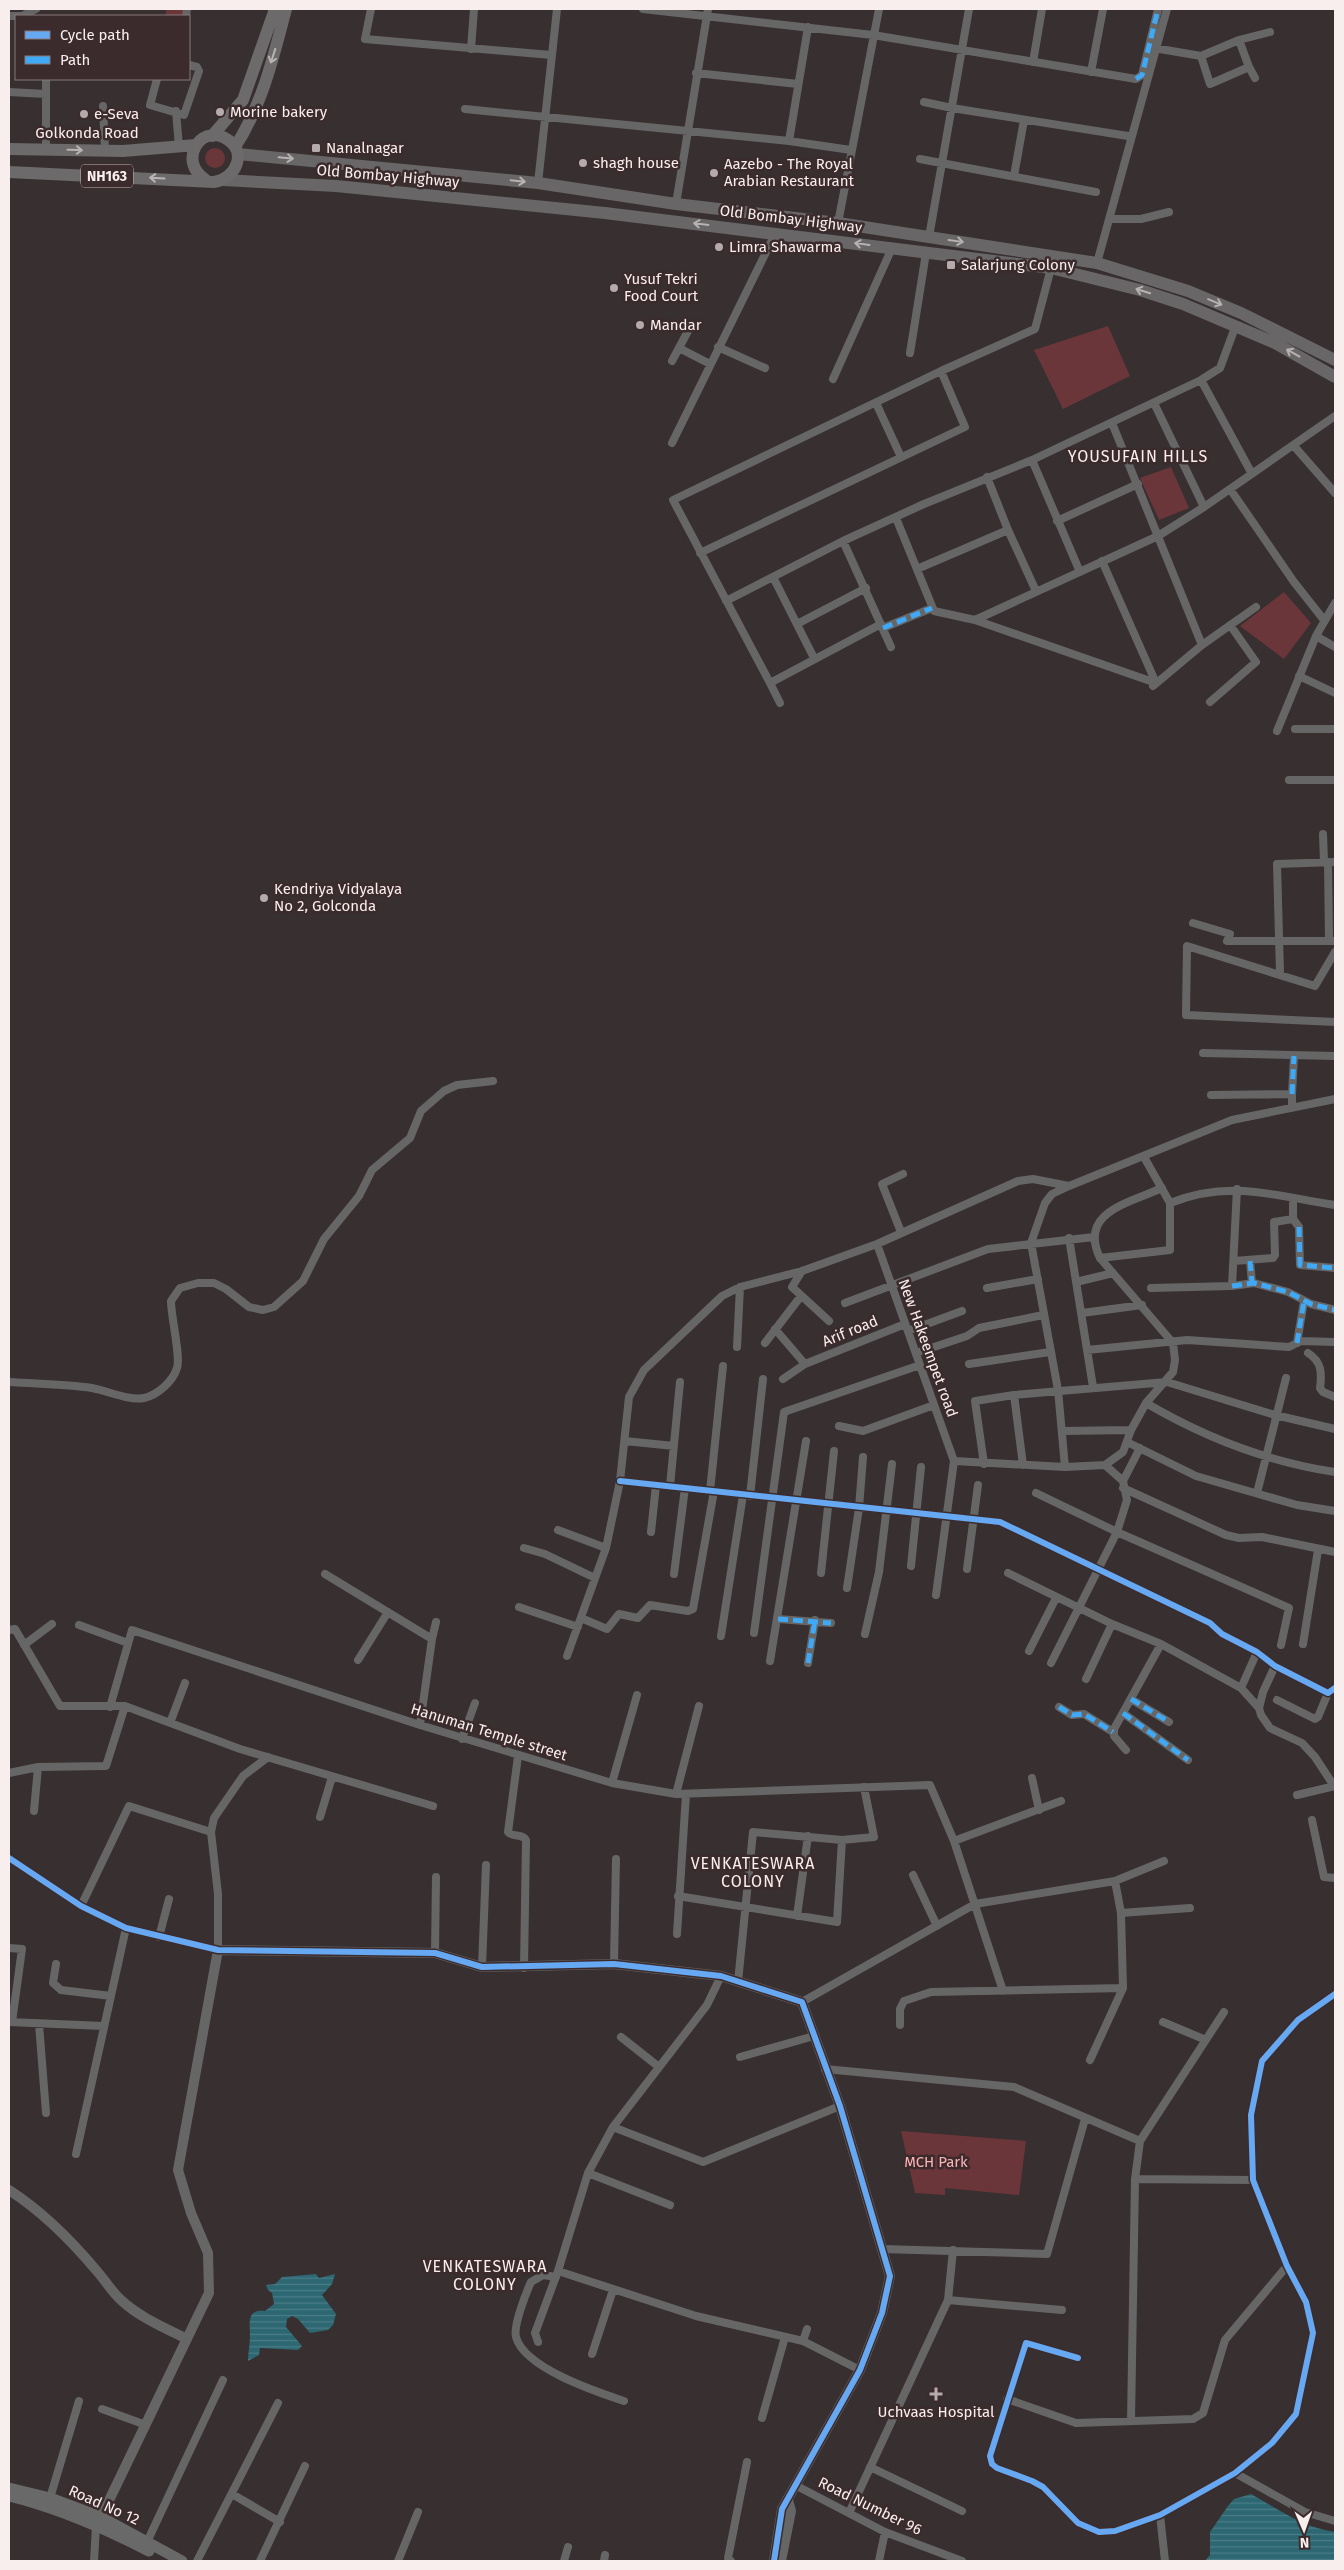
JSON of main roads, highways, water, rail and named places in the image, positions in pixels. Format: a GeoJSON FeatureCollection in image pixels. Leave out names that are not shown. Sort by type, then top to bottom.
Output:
{"type":"FeatureCollection","features":[{"type":"Feature","properties":{"kind":"highway","name":"NH163"},"geometry":{"type":"LineString","coordinates":[[212,136],[238,109],[250,87],[276,9]]}},
{"type":"Feature","properties":{"kind":"highway"},"geometry":{"type":"LineString","coordinates":[[223,180],[234,171],[236,150],[250,119],[271,62],[286,9]]}},
{"type":"Feature","properties":{"kind":"highway","name":"Golkonda Road"},"geometry":{"type":"LineString","coordinates":[[9,150],[105,151],[179,147],[196,145],[212,136]]}},
{"type":"Feature","properties":{"kind":"highway"},"geometry":{"type":"LineString","coordinates":[[212,136],[225,138],[236,150]]}},
{"type":"Feature","properties":{"kind":"highway"},"geometry":{"type":"LineString","coordinates":[[196,145],[192,163],[199,176],[206,180]]}},
{"type":"Feature","properties":{"kind":"highway","name":"NH163"},"geometry":{"type":"LineString","coordinates":[[9,172],[223,180]]}},
{"type":"Feature","properties":{"kind":"main road","name":"Old Bombay Highway"},"geometry":{"type":"LineString","coordinates":[[236,150],[538,183],[676,204],[838,223],[1097,263],[1188,291],[1335,360]]}},
{"type":"Feature","properties":{"kind":"main road"},"geometry":{"type":"LineString","coordinates":[[478,200],[482,178]]}},
{"type":"Feature","properties":{"kind":"main road","name":"Old Bombay Highway"},"geometry":{"type":"LineString","coordinates":[[223,180],[336,186],[478,200],[776,232],[1051,268],[1140,290],[1236,325],[1275,343],[1335,377]]}},
{"type":"Feature","properties":{"kind":"main road","name":"Road No 12"},"geometry":{"type":"LineString","coordinates":[[9,2488],[50,2498],[146,2542],[182,2561]]}},
{"type":"Feature","properties":{"kind":"main road"},"geometry":{"type":"LineString","coordinates":[[9,2496],[99,2521],[168,2561]]}},
{"type":"Feature","properties":{"kind":"water"},"geometry":{"type":"Polygon","coordinates":[[[316,2274],[319,2278],[335,2274],[332,2284],[322,2295],[336,2314],[333,2325],[328,2330],[310,2333],[298,2319],[292,2316],[287,2319],[286,2327],[302,2346],[298,2350],[260,2348],[259,2355],[248,2361],[250,2318],[255,2312],[265,2311],[274,2304],[272,2293],[266,2285],[275,2284],[282,2277],[316,2274]]]}},
{"type":"Feature","properties":{"kind":"water"},"geometry":{"type":"Polygon","coordinates":[[[1251,2494],[1301,2522],[1335,2532],[1335,2561],[1205,2561],[1210,2555],[1210,2532],[1234,2499],[1251,2494]]]}},
{"type":"Feature","properties":{"kind":"place","name":"Morine bakery"},"geometry":{"type":"Point","coordinates":[220,112]}},
{"type":"Feature","properties":{"kind":"place","name":"e-Seva"},"geometry":{"type":"Point","coordinates":[84,114]}},
{"type":"Feature","properties":{"kind":"place","name":"Nanalnagar"},"geometry":{"type":"Point","coordinates":[316,148]}},
{"type":"Feature","properties":{"kind":"place","name":"shagh house"},"geometry":{"type":"Point","coordinates":[583,163]}},
{"type":"Feature","properties":{"kind":"place","name":"Aazebo - The Royal Arabian Restaurant"},"geometry":{"type":"Point","coordinates":[714,173]}},
{"type":"Feature","properties":{"kind":"place","name":"Limra Shawarma"},"geometry":{"type":"Point","coordinates":[719,247]}},
{"type":"Feature","properties":{"kind":"place","name":"Salarjung Colony"},"geometry":{"type":"Point","coordinates":[951,265]}},
{"type":"Feature","properties":{"kind":"place","name":"Yusuf Tekri Food Court"},"geometry":{"type":"Point","coordinates":[614,288]}},
{"type":"Feature","properties":{"kind":"place","name":"Mandar"},"geometry":{"type":"Point","coordinates":[640,325]}},
{"type":"Feature","properties":{"kind":"place","name":"Kendriya Vidyalaya No 2, Golconda"},"geometry":{"type":"Point","coordinates":[264,898]}},
{"type":"Feature","properties":{"kind":"place","name":"Uchvaas Hospital"},"geometry":{"type":"Point","coordinates":[936,2394]}},
{"type":"Feature","properties":{"kind":"district","name":"YOUSUFAIN HILLS"},"geometry":{"type":"Point","coordinates":[1138,456]}},
{"type":"Feature","properties":{"kind":"district","name":"VENKATESWARA COLONY"},"geometry":{"type":"Point","coordinates":[753,1872]}},
{"type":"Feature","properties":{"kind":"district","name":"VENKATESWARA COLONY"},"geometry":{"type":"Point","coordinates":[485,2275]}},
{"type":"Feature","properties":{"kind":"park label","name":"MCH Park"},"geometry":{"type":"Point","coordinates":[936,2162]}}]}
